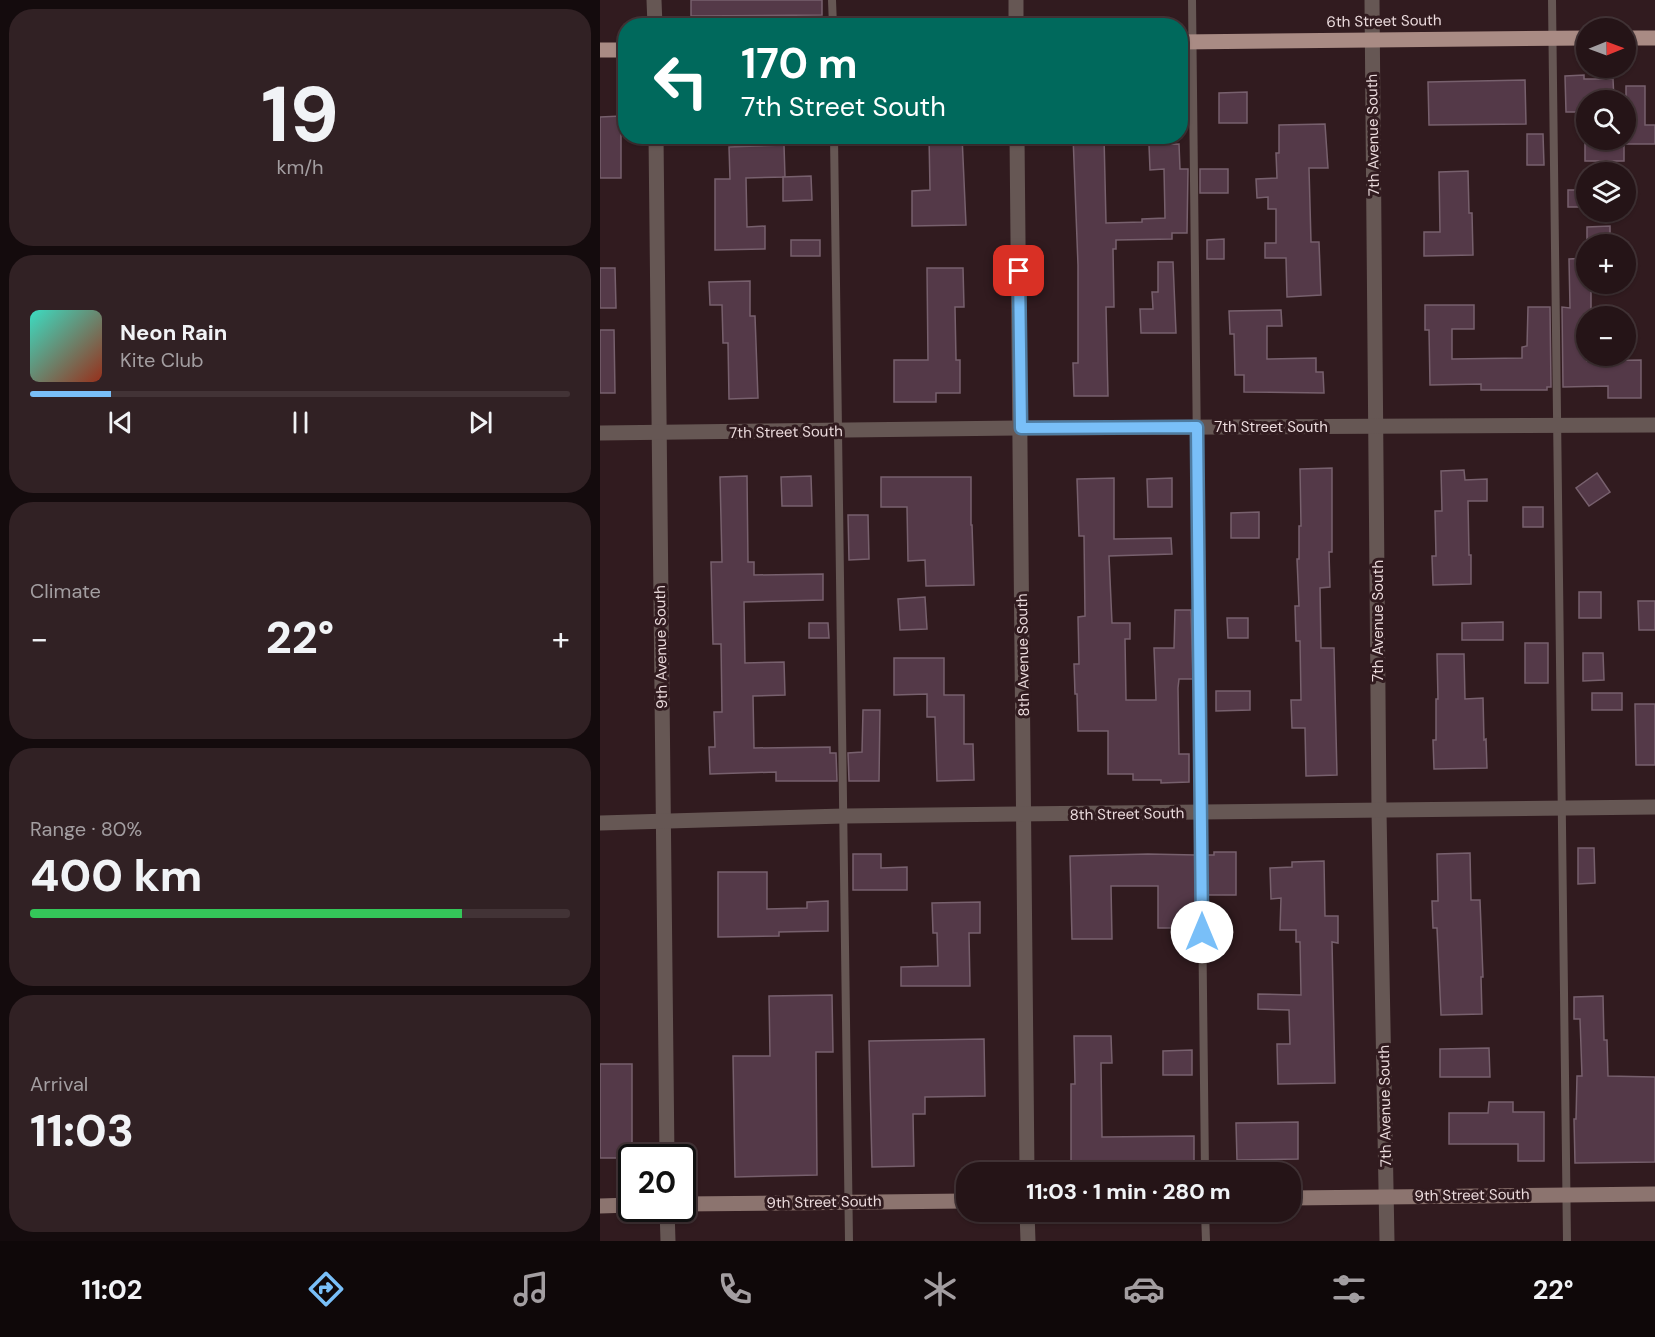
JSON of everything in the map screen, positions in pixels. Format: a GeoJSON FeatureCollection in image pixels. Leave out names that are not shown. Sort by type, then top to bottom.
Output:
{"type":"FeatureCollection","features":[{"type":"Feature","properties":{"kind":"main road","name":"6th Street South"},"geometry":{"type":"LineString","coordinates":[[1188,42],[1576,38]]}},
{"type":"Feature","properties":{"kind":"main road"},"geometry":{"type":"LineString","coordinates":[[1636,38],[1655,38]]}},
{"type":"Feature","properties":{"kind":"main road"},"geometry":{"type":"LineString","coordinates":[[600,50],[618,50]]}},
{"type":"Feature","properties":{"kind":"main road","name":"9th Street South"},"geometry":{"type":"LineString","coordinates":[[1301,1198],[1655,1194]]}},
{"type":"Feature","properties":{"kind":"main road","name":"9th Street South"},"geometry":{"type":"LineString","coordinates":[[696,1204],[956,1201]]}},
{"type":"Feature","properties":{"kind":"main road"},"geometry":{"type":"LineString","coordinates":[[600,1206],[618,1205]]}},
{"type":"Feature","properties":{"kind":"street"},"geometry":{"type":"LineString","coordinates":[[654,0],[655,18]]}},
{"type":"Feature","properties":{"kind":"street"},"geometry":{"type":"LineString","coordinates":[[1016,0],[1016,18]]}},
{"type":"Feature","properties":{"kind":"street","name":"7th Avenue South"},"geometry":{"type":"LineString","coordinates":[[1372,0],[1379,811],[1388,1241]]}},
{"type":"Feature","properties":{"kind":"street","name":"9th Avenue South"},"geometry":{"type":"LineString","coordinates":[[656,144],[667,1144]]}},
{"type":"Feature","properties":{"kind":"street","name":"8th Avenue South"},"geometry":{"type":"LineString","coordinates":[[1017,144],[1027,1162]]}},
{"type":"Feature","properties":{"kind":"street","name":"7th Street South"},"geometry":{"type":"LineString","coordinates":[[600,433],[1021,428],[1655,425]]}},
{"type":"Feature","properties":{"kind":"street","name":"8th Street South"},"geometry":{"type":"LineString","coordinates":[[600,823],[844,816],[1655,807]]}},
{"type":"Feature","properties":{"kind":"street"},"geometry":{"type":"LineString","coordinates":[[667,1222],[668,1241]]}},
{"type":"Feature","properties":{"kind":"street"},"geometry":{"type":"LineString","coordinates":[[1028,1222],[1028,1241]]}},
{"type":"Feature","properties":{"kind":"lane"},"geometry":{"type":"LineString","coordinates":[[832,0],[832,18]]}},
{"type":"Feature","properties":{"kind":"lane"},"geometry":{"type":"LineString","coordinates":[[1188,28],[1192,0]]}},
{"type":"Feature","properties":{"kind":"lane"},"geometry":{"type":"LineString","coordinates":[[1552,0],[1567,1241]]}},
{"type":"Feature","properties":{"kind":"lane"},"geometry":{"type":"LineString","coordinates":[[1188,112],[1197,427],[1205,1162]]}},
{"type":"Feature","properties":{"kind":"lane"},"geometry":{"type":"LineString","coordinates":[[834,144],[849,1241]]}},
{"type":"Feature","properties":{"kind":"lane"},"geometry":{"type":"LineString","coordinates":[[1205,1222],[1206,1241]]}},
{"type":"Feature","properties":{"kind":"building"},"geometry":{"type":"Polygon","coordinates":[[[691,0],[822,0],[822,15],[691,16],[691,0]]]}},
{"type":"Feature","properties":{"kind":"building"},"geometry":{"type":"Polygon","coordinates":[[[1576,75],[1576,78],[1584,79],[1613,79],[1614,90],[1576,90],[1576,112],[1566,112],[1565,76],[1576,75]]]}},
{"type":"Feature","properties":{"kind":"building"},"geometry":{"type":"Polygon","coordinates":[[[1525,80],[1526,124],[1429,125],[1428,82],[1525,80]]]}},
{"type":"Feature","properties":{"kind":"building"},"geometry":{"type":"Polygon","coordinates":[[[1626,86],[1645,86],[1645,125],[1655,125],[1655,144],[1636,144],[1636,90],[1626,90],[1626,86]]]}},
{"type":"Feature","properties":{"kind":"building"},"geometry":{"type":"Polygon","coordinates":[[[1247,92],[1247,123],[1219,123],[1219,93],[1247,92]]]}},
{"type":"Feature","properties":{"kind":"building"},"geometry":{"type":"Polygon","coordinates":[[[618,116],[621,178],[600,178],[600,117],[618,116]]]}},
{"type":"Feature","properties":{"kind":"building"},"geometry":{"type":"Polygon","coordinates":[[[1325,124],[1328,168],[1309,168],[1311,242],[1319,242],[1321,295],[1287,297],[1286,258],[1265,258],[1265,243],[1276,243],[1276,209],[1268,209],[1268,197],[1257,198],[1256,179],[1277,178],[1276,153],[1279,153],[1279,125],[1325,124]]]}},
{"type":"Feature","properties":{"kind":"building"},"geometry":{"type":"Polygon","coordinates":[[[1527,134],[1543,134],[1544,165],[1527,165],[1527,134]]]}},
{"type":"Feature","properties":{"kind":"building"},"geometry":{"type":"Polygon","coordinates":[[[929,144],[962,144],[966,225],[912,226],[912,191],[930,190],[929,144]]]}},
{"type":"Feature","properties":{"kind":"building"},"geometry":{"type":"Polygon","coordinates":[[[1073,144],[1104,144],[1106,223],[1142,222],[1142,219],[1165,218],[1164,169],[1150,170],[1149,145],[1179,144],[1180,169],[1188,169],[1187,233],[1172,233],[1172,239],[1116,240],[1116,249],[1113,249],[1114,307],[1106,307],[1108,396],[1074,396],[1073,363],[1078,363],[1078,265],[1073,144]]]}},
{"type":"Feature","properties":{"kind":"building"},"geometry":{"type":"Polygon","coordinates":[[[784,145],[785,177],[746,178],[747,227],[765,226],[765,249],[715,250],[715,179],[730,179],[729,147],[784,145]]]}},
{"type":"Feature","properties":{"kind":"building"},"geometry":{"type":"Polygon","coordinates":[[[1585,150],[1624,150],[1624,161],[1585,161],[1585,150]]]}},
{"type":"Feature","properties":{"kind":"building"},"geometry":{"type":"Polygon","coordinates":[[[1200,169],[1228,169],[1228,193],[1200,193],[1200,169]]]}},
{"type":"Feature","properties":{"kind":"building"},"geometry":{"type":"Polygon","coordinates":[[[1468,171],[1473,255],[1424,256],[1424,232],[1440,232],[1439,172],[1468,171]]]}},
{"type":"Feature","properties":{"kind":"building"},"geometry":{"type":"Polygon","coordinates":[[[811,176],[812,200],[783,201],[783,177],[811,176]]]}},
{"type":"Feature","properties":{"kind":"building"},"geometry":{"type":"Polygon","coordinates":[[[1568,190],[1576,190],[1576,207],[1568,207],[1568,190]]]}},
{"type":"Feature","properties":{"kind":"building"},"geometry":{"type":"Polygon","coordinates":[[[1610,226],[1610,234],[1587,234],[1587,227],[1610,226]]]}},
{"type":"Feature","properties":{"kind":"building"},"geometry":{"type":"Polygon","coordinates":[[[1224,239],[1224,259],[1207,259],[1207,240],[1224,239]]]}},
{"type":"Feature","properties":{"kind":"building"},"geometry":{"type":"Polygon","coordinates":[[[791,240],[820,240],[820,256],[791,256],[791,240]]]}},
{"type":"Feature","properties":{"kind":"building"},"geometry":{"type":"Polygon","coordinates":[[[1569,259],[1576,259],[1576,294],[1591,294],[1591,306],[1576,306],[1576,366],[1636,366],[1636,360],[1641,360],[1641,398],[1608,398],[1608,386],[1563,387],[1562,307],[1570,308],[1569,259]]]}},
{"type":"Feature","properties":{"kind":"building"},"geometry":{"type":"Polygon","coordinates":[[[1158,262],[1173,262],[1176,333],[1141,333],[1140,309],[1153,309],[1152,292],[1158,292],[1158,262]]]}},
{"type":"Feature","properties":{"kind":"building"},"geometry":{"type":"Polygon","coordinates":[[[600,268],[615,268],[616,308],[600,308],[600,268]]]}},
{"type":"Feature","properties":{"kind":"building"},"geometry":{"type":"Polygon","coordinates":[[[927,268],[963,268],[964,307],[955,307],[956,360],[960,360],[960,393],[936,393],[936,402],[894,402],[894,360],[928,360],[927,268]]]}},
{"type":"Feature","properties":{"kind":"building"},"geometry":{"type":"Polygon","coordinates":[[[750,281],[750,316],[755,316],[758,398],[729,399],[728,343],[723,343],[722,305],[710,305],[709,282],[750,281]]]}},
{"type":"Feature","properties":{"kind":"building"},"geometry":{"type":"Polygon","coordinates":[[[1425,305],[1474,305],[1474,329],[1452,329],[1452,359],[1522,358],[1522,347],[1527,346],[1528,307],[1550,307],[1551,387],[1547,387],[1547,390],[1481,390],[1481,384],[1430,385],[1429,330],[1425,330],[1425,305]]]}},
{"type":"Feature","properties":{"kind":"building"},"geometry":{"type":"Polygon","coordinates":[[[1281,310],[1282,326],[1267,326],[1267,359],[1316,358],[1316,372],[1323,372],[1324,393],[1244,392],[1244,375],[1235,375],[1234,334],[1230,334],[1229,311],[1281,310]]]}},
{"type":"Feature","properties":{"kind":"building"},"geometry":{"type":"Polygon","coordinates":[[[600,330],[614,330],[615,393],[600,393],[600,330]]]}},
{"type":"Feature","properties":{"kind":"building"},"geometry":{"type":"Polygon","coordinates":[[[1332,468],[1330,587],[1320,588],[1321,648],[1334,648],[1337,775],[1306,776],[1305,728],[1292,728],[1291,700],[1301,700],[1300,641],[1296,641],[1295,606],[1299,606],[1297,559],[1299,559],[1299,526],[1301,526],[1300,469],[1332,468]]]}},
{"type":"Feature","properties":{"kind":"building"},"geometry":{"type":"Polygon","coordinates":[[[1464,470],[1465,480],[1487,479],[1487,501],[1468,501],[1471,584],[1433,585],[1432,556],[1436,556],[1435,511],[1442,511],[1441,471],[1464,470]]]}},
{"type":"Feature","properties":{"kind":"building"},"geometry":{"type":"Polygon","coordinates":[[[1597,473],[1610,492],[1589,506],[1576,488],[1597,473]]]}},
{"type":"Feature","properties":{"kind":"building"},"geometry":{"type":"Polygon","coordinates":[[[747,476],[748,562],[754,562],[754,575],[823,574],[823,600],[744,602],[745,663],[784,662],[785,695],[753,696],[754,748],[830,747],[830,753],[836,753],[837,781],[776,781],[776,772],[710,774],[709,747],[715,747],[714,712],[722,712],[721,644],[713,644],[711,562],[722,562],[720,477],[747,476]]]}},
{"type":"Feature","properties":{"kind":"building"},"geometry":{"type":"Polygon","coordinates":[[[811,476],[812,506],[782,506],[781,477],[811,476]]]}},
{"type":"Feature","properties":{"kind":"building"},"geometry":{"type":"Polygon","coordinates":[[[881,477],[971,477],[974,585],[926,586],[925,560],[908,561],[907,507],[881,507],[881,477]]]}},
{"type":"Feature","properties":{"kind":"building"},"geometry":{"type":"Polygon","coordinates":[[[1114,478],[1114,539],[1171,538],[1172,554],[1109,556],[1112,623],[1130,623],[1130,639],[1125,639],[1126,700],[1156,700],[1154,648],[1174,648],[1175,610],[1191,610],[1193,679],[1179,679],[1178,688],[1179,754],[1189,754],[1189,782],[1161,783],[1161,780],[1133,780],[1133,774],[1108,774],[1108,731],[1078,731],[1074,664],[1079,664],[1078,617],[1085,616],[1084,536],[1079,536],[1077,479],[1114,478]]]}},
{"type":"Feature","properties":{"kind":"building"},"geometry":{"type":"Polygon","coordinates":[[[1172,478],[1172,507],[1148,507],[1147,479],[1172,478]]]}},
{"type":"Feature","properties":{"kind":"building"},"geometry":{"type":"Polygon","coordinates":[[[1523,507],[1543,507],[1543,527],[1523,527],[1523,507]]]}},
{"type":"Feature","properties":{"kind":"building"},"geometry":{"type":"Polygon","coordinates":[[[1259,512],[1259,538],[1231,538],[1231,513],[1259,512]]]}},
{"type":"Feature","properties":{"kind":"building"},"geometry":{"type":"Polygon","coordinates":[[[848,515],[868,515],[869,559],[849,560],[848,515]]]}},
{"type":"Feature","properties":{"kind":"building"},"geometry":{"type":"Polygon","coordinates":[[[1579,592],[1601,592],[1601,618],[1579,618],[1579,592]]]}},
{"type":"Feature","properties":{"kind":"building"},"geometry":{"type":"Polygon","coordinates":[[[925,597],[927,629],[900,630],[898,599],[925,597]]]}},
{"type":"Feature","properties":{"kind":"building"},"geometry":{"type":"Polygon","coordinates":[[[1638,601],[1655,601],[1655,630],[1639,630],[1638,601]]]}},
{"type":"Feature","properties":{"kind":"building"},"geometry":{"type":"Polygon","coordinates":[[[1227,618],[1248,618],[1248,638],[1228,638],[1227,618]]]}},
{"type":"Feature","properties":{"kind":"building"},"geometry":{"type":"Polygon","coordinates":[[[1503,622],[1503,640],[1462,640],[1462,623],[1503,622]]]}},
{"type":"Feature","properties":{"kind":"building"},"geometry":{"type":"Polygon","coordinates":[[[809,623],[828,623],[829,638],[809,638],[809,623]]]}},
{"type":"Feature","properties":{"kind":"building"},"geometry":{"type":"Polygon","coordinates":[[[1525,643],[1548,643],[1548,683],[1525,683],[1525,643]]]}},
{"type":"Feature","properties":{"kind":"building"},"geometry":{"type":"Polygon","coordinates":[[[1583,653],[1603,653],[1604,680],[1583,681],[1583,653]]]}},
{"type":"Feature","properties":{"kind":"building"},"geometry":{"type":"Polygon","coordinates":[[[1437,654],[1464,654],[1465,699],[1483,698],[1487,768],[1434,769],[1433,740],[1436,740],[1436,699],[1438,699],[1437,654]]]}},
{"type":"Feature","properties":{"kind":"building"},"geometry":{"type":"Polygon","coordinates":[[[894,658],[944,658],[944,695],[964,695],[964,744],[973,744],[974,780],[937,781],[935,717],[927,717],[927,694],[894,695],[894,658]]]}},
{"type":"Feature","properties":{"kind":"building"},"geometry":{"type":"Polygon","coordinates":[[[1216,691],[1250,691],[1250,710],[1216,711],[1216,691]]]}},
{"type":"Feature","properties":{"kind":"building"},"geometry":{"type":"Polygon","coordinates":[[[1592,693],[1622,693],[1622,710],[1592,710],[1592,693]]]}},
{"type":"Feature","properties":{"kind":"building"},"geometry":{"type":"Polygon","coordinates":[[[1635,704],[1655,704],[1655,765],[1636,765],[1635,704]]]}},
{"type":"Feature","properties":{"kind":"building"},"geometry":{"type":"Polygon","coordinates":[[[863,710],[880,710],[879,781],[849,781],[848,753],[862,752],[863,710]]]}},
{"type":"Feature","properties":{"kind":"building"},"geometry":{"type":"Polygon","coordinates":[[[1578,848],[1594,848],[1595,883],[1578,884],[1578,848]]]}},
{"type":"Feature","properties":{"kind":"building"},"geometry":{"type":"Polygon","coordinates":[[[1214,852],[1236,852],[1236,895],[1208,895],[1207,855],[1214,855],[1214,852]]]}},
{"type":"Feature","properties":{"kind":"building"},"geometry":{"type":"Polygon","coordinates":[[[1470,853],[1471,900],[1480,900],[1482,1014],[1441,1015],[1437,928],[1433,928],[1432,901],[1438,901],[1437,854],[1470,853]]]}},
{"type":"Feature","properties":{"kind":"building"},"geometry":{"type":"Polygon","coordinates":[[[853,854],[881,854],[881,868],[907,867],[907,890],[853,890],[853,854]]]}},
{"type":"Feature","properties":{"kind":"building"},"geometry":{"type":"Polygon","coordinates":[[[1195,855],[1196,928],[1158,928],[1158,886],[1111,886],[1112,939],[1072,939],[1070,856],[1195,855]]]}},
{"type":"Feature","properties":{"kind":"building"},"geometry":{"type":"Polygon","coordinates":[[[1324,861],[1325,916],[1338,916],[1338,943],[1332,942],[1335,1083],[1278,1084],[1277,1044],[1290,1044],[1289,1010],[1258,1009],[1258,994],[1301,995],[1300,942],[1296,942],[1296,930],[1280,930],[1281,898],[1271,899],[1270,868],[1292,867],[1292,862],[1324,861]]]}},
{"type":"Feature","properties":{"kind":"building"},"geometry":{"type":"Polygon","coordinates":[[[718,872],[767,872],[767,909],[807,908],[807,902],[828,901],[828,931],[779,932],[779,936],[718,937],[718,872]]]}},
{"type":"Feature","properties":{"kind":"building"},"geometry":{"type":"Polygon","coordinates":[[[980,902],[980,933],[969,933],[970,986],[901,986],[901,967],[938,966],[937,933],[933,933],[932,903],[980,902]]]}},
{"type":"Feature","properties":{"kind":"building"},"geometry":{"type":"Polygon","coordinates":[[[832,995],[833,1052],[816,1052],[817,1175],[735,1177],[733,1056],[770,1056],[769,996],[832,995]]]}},
{"type":"Feature","properties":{"kind":"building"},"geometry":{"type":"Polygon","coordinates":[[[1603,996],[1608,1076],[1655,1077],[1655,1162],[1575,1163],[1574,1119],[1576,1119],[1577,1076],[1582,1076],[1580,1019],[1574,1019],[1574,997],[1603,996]]]}},
{"type":"Feature","properties":{"kind":"building"},"geometry":{"type":"Polygon","coordinates":[[[1074,1036],[1111,1036],[1112,1063],[1101,1063],[1102,1137],[1194,1136],[1194,1162],[1071,1162],[1071,1084],[1075,1084],[1074,1036]]]}},
{"type":"Feature","properties":{"kind":"building"},"geometry":{"type":"Polygon","coordinates":[[[984,1039],[985,1096],[925,1097],[925,1114],[913,1114],[914,1166],[872,1167],[869,1041],[984,1039]]]}},
{"type":"Feature","properties":{"kind":"building"},"geometry":{"type":"Polygon","coordinates":[[[1489,1048],[1490,1077],[1440,1077],[1440,1049],[1489,1048]]]}},
{"type":"Feature","properties":{"kind":"building"},"geometry":{"type":"Polygon","coordinates":[[[1192,1050],[1192,1075],[1163,1075],[1163,1051],[1192,1050]]]}},
{"type":"Feature","properties":{"kind":"building"},"geometry":{"type":"Polygon","coordinates":[[[600,1064],[632,1064],[632,1144],[618,1144],[618,1158],[600,1158],[600,1064]]]}},
{"type":"Feature","properties":{"kind":"building"},"geometry":{"type":"Polygon","coordinates":[[[1489,1102],[1513,1102],[1513,1112],[1544,1112],[1544,1161],[1518,1161],[1518,1144],[1449,1144],[1449,1113],[1488,1113],[1489,1102]]]}},
{"type":"Feature","properties":{"kind":"building"},"geometry":{"type":"Polygon","coordinates":[[[1298,1122],[1298,1159],[1237,1160],[1236,1123],[1298,1122]]]}},
{"type":"Feature","properties":{"kind":"route"},"geometry":{"type":"LineString","coordinates":[[1019,271],[1021,428],[1197,427],[1202,932]]}}]}
